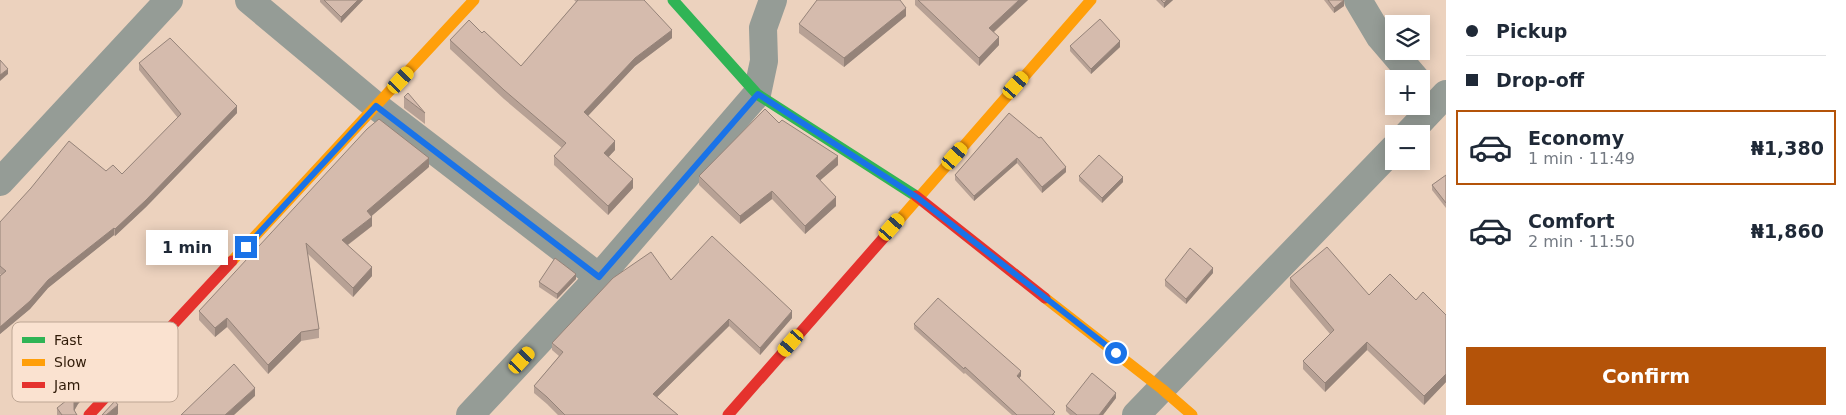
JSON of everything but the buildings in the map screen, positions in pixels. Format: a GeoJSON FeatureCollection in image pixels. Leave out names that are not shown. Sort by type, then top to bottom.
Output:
{"type":"FeatureCollection","features":[{"type":"Feature","properties":{"kind":"street"},"geometry":{"type":"LineString","coordinates":[[0,182],[169,0]]}},
{"type":"Feature","properties":{"kind":"street"},"geometry":{"type":"LineString","coordinates":[[249,0],[376,106],[599,277]]}},
{"type":"Feature","properties":{"kind":"street"},"geometry":{"type":"LineString","coordinates":[[176,322],[474,0]]}},
{"type":"Feature","properties":{"kind":"street"},"geometry":{"type":"LineString","coordinates":[[674,0],[758,94],[918,198],[1162,389],[1192,415]]}},
{"type":"Feature","properties":{"kind":"street"},"geometry":{"type":"LineString","coordinates":[[470,415],[599,277],[758,94],[764,61],[763,28],[774,0]]}},
{"type":"Feature","properties":{"kind":"street"},"geometry":{"type":"LineString","coordinates":[[728,415],[1091,0]]}},
{"type":"Feature","properties":{"kind":"street"},"geometry":{"type":"LineString","coordinates":[[1358,0],[1380,37],[1408,70]]}},
{"type":"Feature","properties":{"kind":"street"},"geometry":{"type":"LineString","coordinates":[[1414,125],[1435,94]]}},
{"type":"Feature","properties":{"kind":"street"},"geometry":{"type":"LineString","coordinates":[[1136,415],[1385,157]]}},
{"type":"Feature","properties":{"kind":"street"},"geometry":{"type":"LineString","coordinates":[[90,415],[102,402]]}},
{"type":"Feature","properties":{"kind":"traffic: fast"},"geometry":{"type":"LineString","coordinates":[[673,0],[757,94],[916,196]]}},
{"type":"Feature","properties":{"kind":"traffic: slow"},"geometry":{"type":"LineString","coordinates":[[232,261],[474,0]]}},
{"type":"Feature","properties":{"kind":"traffic: slow"},"geometry":{"type":"LineString","coordinates":[[887,234],[1091,0]]}},
{"type":"Feature","properties":{"kind":"traffic: slow"},"geometry":{"type":"LineString","coordinates":[[1045,298],[1162,389],[1192,415]]}},
{"type":"Feature","properties":{"kind":"traffic: jam"},"geometry":{"type":"LineString","coordinates":[[916,196],[1045,298]]}},
{"type":"Feature","properties":{"kind":"traffic: jam"},"geometry":{"type":"LineString","coordinates":[[728,415],[887,234]]}},
{"type":"Feature","properties":{"kind":"traffic: jam"},"geometry":{"type":"LineString","coordinates":[[175,322],[232,261]]}},
{"type":"Feature","properties":{"kind":"traffic: jam"},"geometry":{"type":"LineString","coordinates":[[89,415],[101,402]]}},
{"type":"Feature","properties":{"kind":"route"},"geometry":{"type":"LineString","coordinates":[[246,247],[376,106],[599,277],[758,94],[918,198],[1116,353]]}}]}
